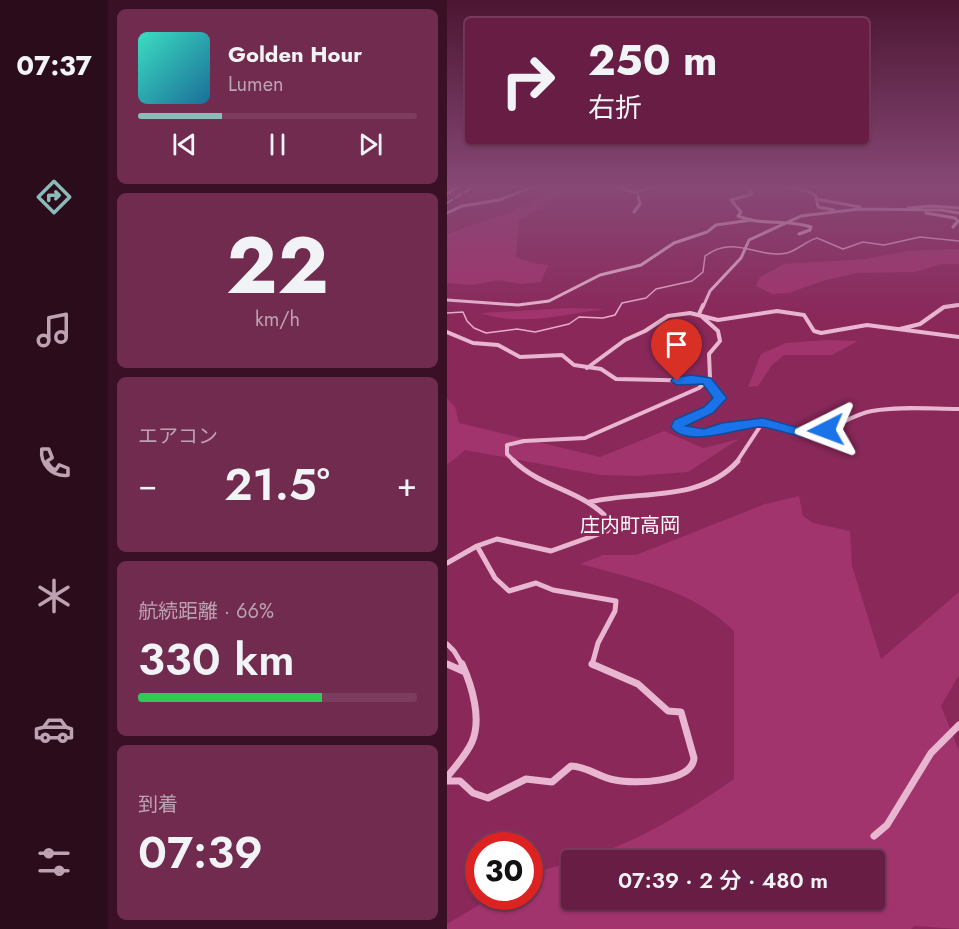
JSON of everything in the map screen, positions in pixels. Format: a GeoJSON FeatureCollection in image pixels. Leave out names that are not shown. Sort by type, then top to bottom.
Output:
{"type":"FeatureCollection","features":[{"type":"Feature","properties":{"kind":"street"},"geometry":{"type":"LineString","coordinates":[[447,300],[518,305],[549,301],[600,275],[641,265],[675,243],[710,229]]}},
{"type":"Feature","properties":{"kind":"street"},"geometry":{"type":"LineString","coordinates":[[699,314],[710,291],[741,258],[749,240],[776,229]]}},
{"type":"Feature","properties":{"kind":"street"},"geometry":{"type":"LineString","coordinates":[[799,234],[810,229]]}},
{"type":"Feature","properties":{"kind":"street"},"geometry":{"type":"LineString","coordinates":[[897,330],[920,324],[944,307],[959,305]]}},
{"type":"Feature","properties":{"kind":"street"},"geometry":{"type":"LineString","coordinates":[[587,368],[625,340],[645,331],[668,316],[679,313],[699,314],[718,320],[777,311],[790,312],[804,315],[814,331],[821,333],[856,326],[959,337]]}},
{"type":"Feature","properties":{"kind":"street"},"geometry":{"type":"LineString","coordinates":[[447,563],[489,541],[502,539],[531,548],[551,551],[596,537],[607,531],[613,524],[607,515],[590,502],[519,466],[507,454],[507,445],[524,441],[585,438],[699,388],[710,378],[709,354],[720,341],[719,334],[699,314]]}},
{"type":"Feature","properties":{"kind":"street"},"geometry":{"type":"LineString","coordinates":[[447,332],[473,343],[502,347],[513,355],[539,358],[562,355],[574,364],[601,369],[616,379],[706,381],[719,395],[719,403],[701,414],[678,423],[679,429],[704,433],[763,422],[788,431],[809,433],[826,430],[857,414],[874,410],[959,409]]}},
{"type":"Feature","properties":{"kind":"street"},"geometry":{"type":"LineString","coordinates":[[590,502],[610,496],[652,496],[676,492],[719,478],[738,462],[763,422]]}},
{"type":"Feature","properties":{"kind":"street"},"geometry":{"type":"LineString","coordinates":[[447,644],[453,648],[465,672],[474,715],[474,736],[447,779],[460,781],[473,793],[488,798],[518,779],[531,778],[552,782],[566,769],[573,766],[587,768],[609,779],[632,783],[686,772],[693,764],[695,755],[687,733],[687,720],[681,712],[668,711],[638,684],[592,665],[598,643],[615,611],[616,601],[553,590],[536,583],[509,591],[495,578],[477,546]]}},
{"type":"Feature","properties":{"kind":"street"},"geometry":{"type":"LineString","coordinates":[[447,664],[465,672]]}},
{"type":"Feature","properties":{"kind":"street"},"geometry":{"type":"LineString","coordinates":[[874,836],[887,825],[931,753],[959,725]]}},
{"type":"Feature","properties":{"kind":"shaded area"},"geometry":{"type":"Polygon","coordinates":[[[460,229],[518,229],[516,257],[548,265],[541,282],[521,284],[499,280],[473,285],[447,283],[447,234],[460,229]]]}},
{"type":"Feature","properties":{"kind":"shaded area"},"geometry":{"type":"Polygon","coordinates":[[[959,249],[959,264],[942,264],[915,272],[857,273],[822,281],[789,293],[772,294],[756,286],[760,277],[784,264],[865,259],[908,251],[959,249]]]}},
{"type":"Feature","properties":{"kind":"shaded area"},"geometry":{"type":"Polygon","coordinates":[[[568,308],[605,309],[527,319],[511,319],[481,313],[568,308]]]}},
{"type":"Feature","properties":{"kind":"shaded area"},"geometry":{"type":"Polygon","coordinates":[[[827,340],[858,341],[832,355],[784,355],[772,365],[758,386],[748,387],[761,354],[786,343],[827,340]]]}},
{"type":"Feature","properties":{"kind":"shaded area"},"geometry":{"type":"Polygon","coordinates":[[[447,398],[455,407],[459,423],[600,457],[664,431],[703,448],[739,439],[688,472],[636,476],[600,475],[465,450],[447,465],[447,398]]]}},
{"type":"Feature","properties":{"kind":"shaded area"},"geometry":{"type":"Polygon","coordinates":[[[799,496],[803,516],[813,523],[850,531],[852,566],[881,659],[959,592],[959,675],[941,706],[959,751],[959,929],[914,926],[911,929],[447,929],[447,924],[470,910],[543,910],[543,870],[561,865],[561,910],[885,910],[885,850],[606,850],[658,827],[734,779],[734,631],[718,617],[682,596],[642,581],[580,564],[603,555],[636,555],[765,504],[799,496]]]}},
{"type":"Feature","properties":{"kind":"waterway"},"geometry":{"type":"LineString","coordinates":[[447,313],[463,312],[467,321],[474,328],[486,333],[517,329],[535,332],[569,324],[579,317],[603,318],[615,315],[622,303],[646,298],[656,289],[692,281],[703,272],[705,256],[726,247],[776,254],[791,252],[817,238],[843,249],[863,242],[884,245],[920,237],[959,241]]}},
{"type":"Feature","properties":{"kind":"district","name":"庄内町高岡"},"geometry":{"type":"Point","coordinates":[630,525]}},
{"type":"Feature","properties":{"kind":"route"},"geometry":{"type":"LineString","coordinates":[[677,381],[699,379],[706,381],[716,390],[720,398],[719,403],[709,410],[678,423],[679,429],[708,433],[722,428],[763,422],[799,433],[826,430]]}}]}
